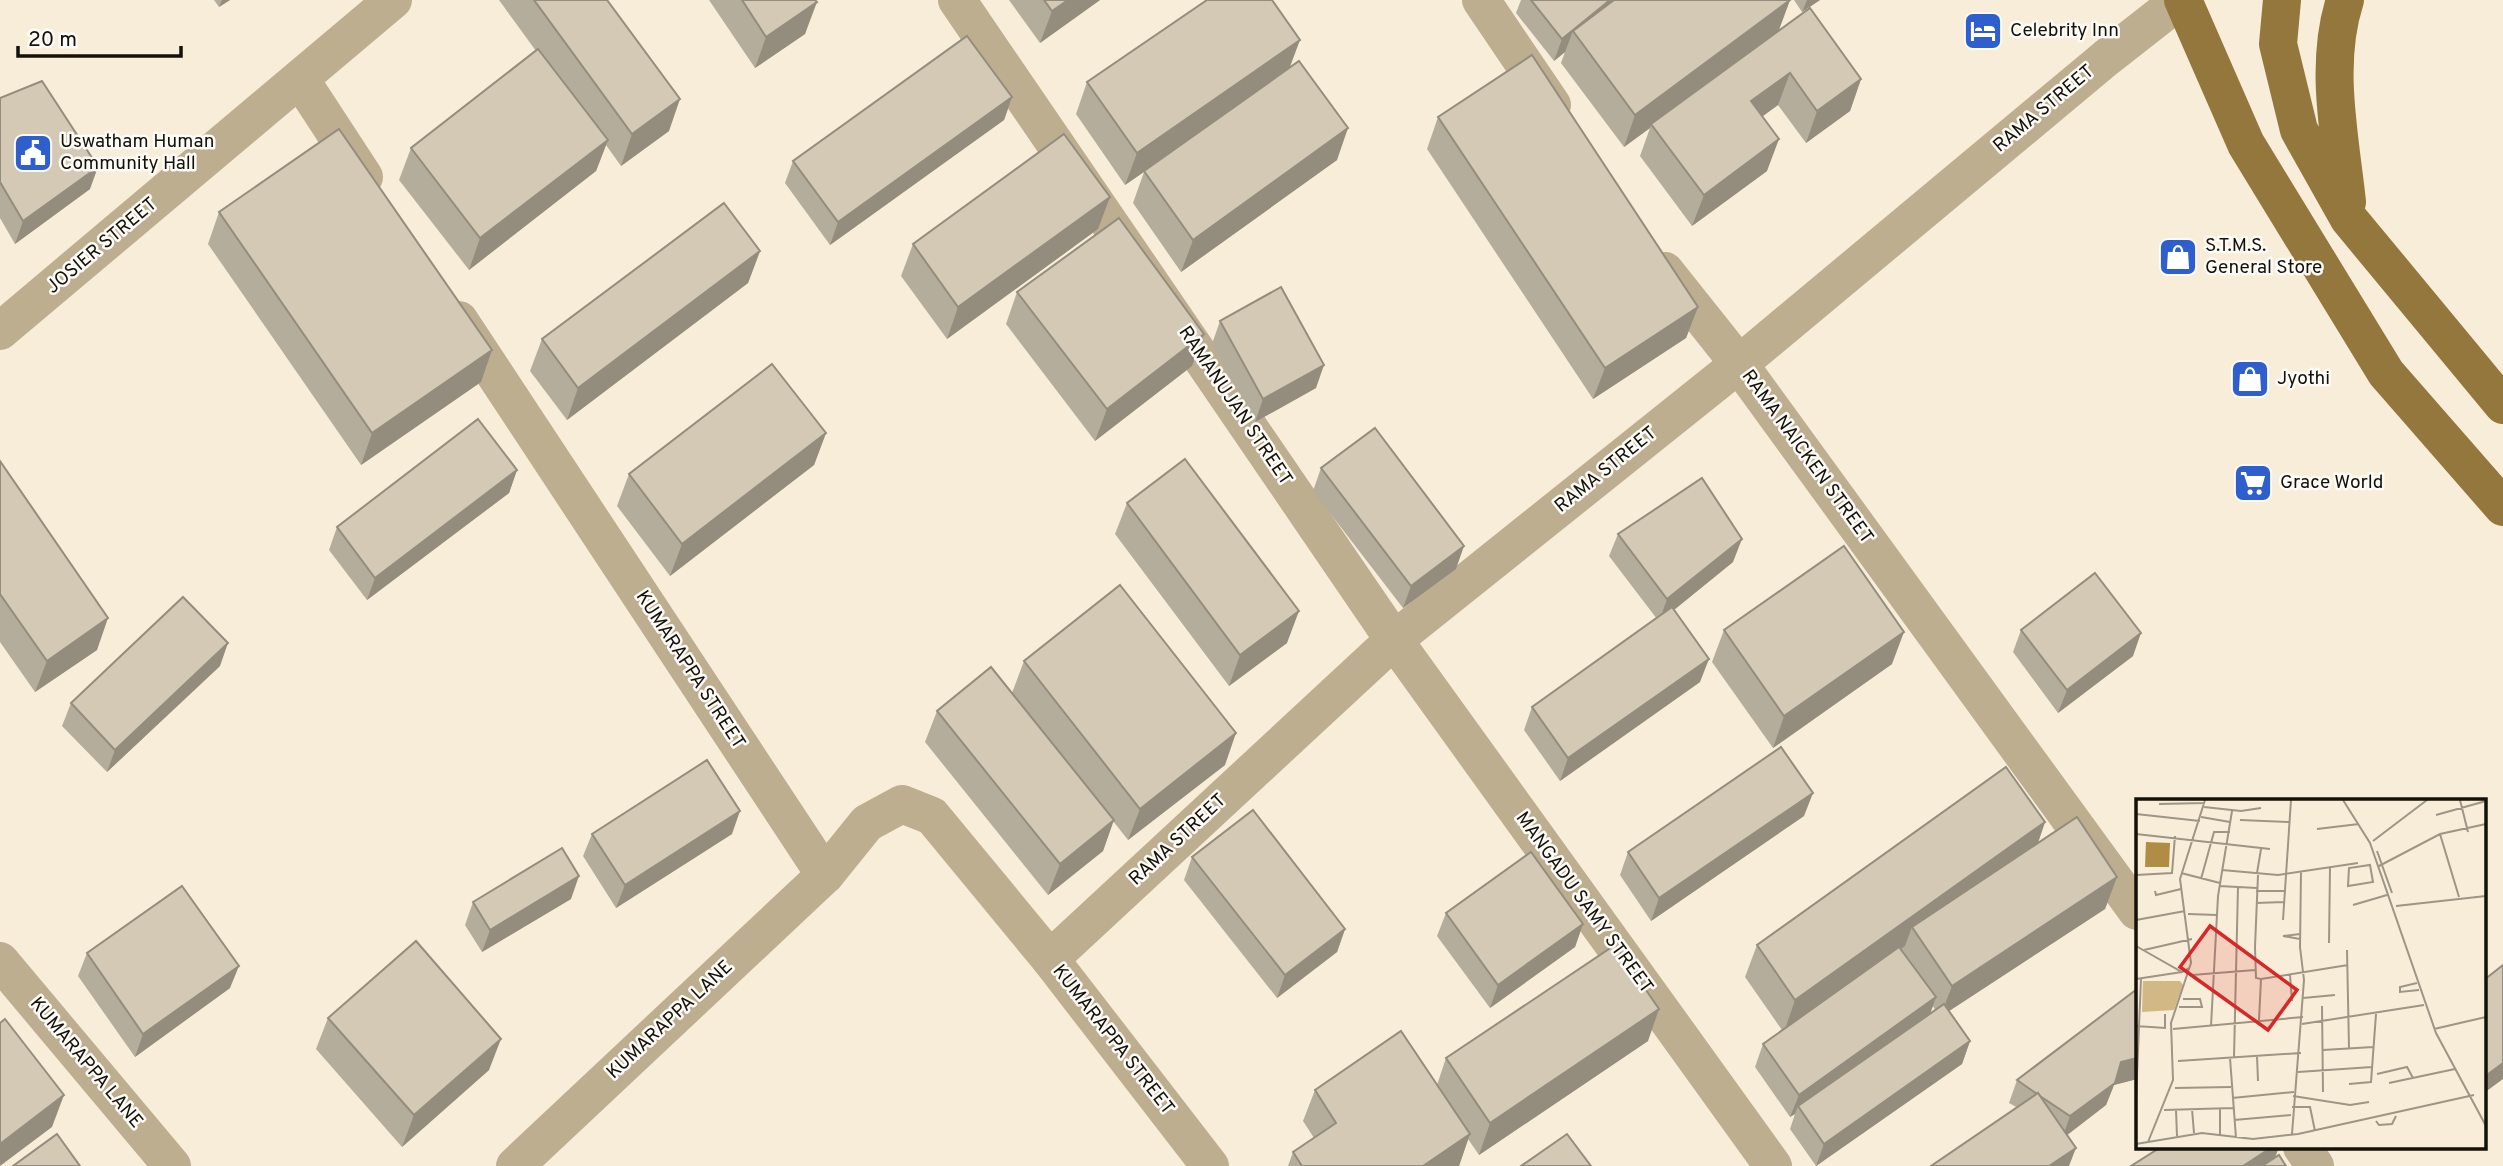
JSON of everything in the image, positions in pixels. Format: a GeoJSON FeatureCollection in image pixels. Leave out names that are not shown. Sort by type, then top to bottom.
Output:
{"type":"FeatureCollection","features":[{"type":"Feature","properties":{"kind":"main road"},"geometry":{"type":"LineString","coordinates":[[2181,0],[2246,144],[2386,373],[2503,507]]}},
{"type":"Feature","properties":{"kind":"main road"},"geometry":{"type":"LineString","coordinates":[[2282,0],[2278,44],[2299,130],[2349,219],[2503,405]]}},
{"type":"Feature","properties":{"kind":"main road"},"geometry":{"type":"LineString","coordinates":[[2346,0],[2337,24],[2334,82],[2349,219]]}},
{"type":"Feature","properties":{"kind":"street"},"geometry":{"type":"LineString","coordinates":[[383,206],[300,79],[393,0]]}},
{"type":"Feature","properties":{"kind":"street","name":"RAMANUJAN STREET"},"geometry":{"type":"LineString","coordinates":[[957,0],[1394,639]]}},
{"type":"Feature","properties":{"kind":"street"},"geometry":{"type":"LineString","coordinates":[[1482,0],[1569,130]]}},
{"type":"Feature","properties":{"kind":"street","name":"RAMA STREET"},"geometry":{"type":"LineString","coordinates":[[1050,959],[1394,639],[1738,364],[2106,58],[2181,0]]}},
{"type":"Feature","properties":{"kind":"street","name":"JOSIER STREET"},"geometry":{"type":"LineString","coordinates":[[0,331],[300,79]]}},
{"type":"Feature","properties":{"kind":"street","name":"RAMA NAICKEN STREET"},"geometry":{"type":"LineString","coordinates":[[1645,241],[1675,285],[1738,364],[2136,910]]}},
{"type":"Feature","properties":{"kind":"street","name":"KUMARAPPA STREET"},"geometry":{"type":"LineString","coordinates":[[437,287],[825,875],[867,823],[901,804],[932,816],[1050,959],[1210,1166]]}},
{"type":"Feature","properties":{"kind":"street","name":"MANGADU SAMY STREET"},"geometry":{"type":"LineString","coordinates":[[1394,639],[1773,1166]]}},
{"type":"Feature","properties":{"kind":"street","name":"KUMARAPPA LANE"},"geometry":{"type":"LineString","coordinates":[[515,1166],[825,875]]}},
{"type":"Feature","properties":{"kind":"street","name":"KUMARAPPA LANE"},"geometry":{"type":"LineString","coordinates":[[0,961],[172,1166]]}},
{"type":"Feature","properties":{"kind":"street"},"geometry":{"type":"LineString","coordinates":[[2303,1148],[2315,1166]]}},
{"type":"Feature","properties":{"kind":"building"},"geometry":{"type":"Polygon","coordinates":[[[534,0],[607,0],[680,99],[632,134],[534,0]]]}},
{"type":"Feature","properties":{"kind":"building"},"geometry":{"type":"Polygon","coordinates":[[[742,0],[815,0],[817,2],[766,37],[742,0]]]}},
{"type":"Feature","properties":{"kind":"building"},"geometry":{"type":"Polygon","coordinates":[[[1044,0],[1068,0],[1052,11],[1044,0]]]}},
{"type":"Feature","properties":{"kind":"building"},"geometry":{"type":"Polygon","coordinates":[[[1207,0],[1272,0],[1300,40],[1137,153],[1087,82],[1207,0]]]}},
{"type":"Feature","properties":{"kind":"building"},"geometry":{"type":"Polygon","coordinates":[[[1531,0],[1610,0],[1562,39],[1531,0]]]}},
{"type":"Feature","properties":{"kind":"building"},"geometry":{"type":"Polygon","coordinates":[[[1614,0],[1790,0],[1635,115],[1573,31],[1614,0]]]}},
{"type":"Feature","properties":{"kind":"building"},"geometry":{"type":"Polygon","coordinates":[[[1810,8],[1861,79],[1817,111],[1790,73],[1751,101],[1779,139],[1704,195],[1651,124],[1810,8]]]}},
{"type":"Feature","properties":{"kind":"building"},"geometry":{"type":"Polygon","coordinates":[[[967,36],[1012,97],[838,222],[793,161],[967,36]]]}},
{"type":"Feature","properties":{"kind":"building"},"geometry":{"type":"Polygon","coordinates":[[[538,49],[608,140],[480,238],[411,148],[538,49]]]}},
{"type":"Feature","properties":{"kind":"building"},"geometry":{"type":"Polygon","coordinates":[[[1532,55],[1698,307],[1605,368],[1438,117],[1532,55]]]}},
{"type":"Feature","properties":{"kind":"building"},"geometry":{"type":"Polygon","coordinates":[[[1299,61],[1348,128],[1193,240],[1144,171],[1299,61]]]}},
{"type":"Feature","properties":{"kind":"building","name":"Uswatham Human Community Hall"},"geometry":{"type":"Polygon","coordinates":[[[42,81],[98,167],[23,221],[0,182],[0,98],[42,81]]]}},
{"type":"Feature","properties":{"kind":"building"},"geometry":{"type":"Polygon","coordinates":[[[339,129],[492,350],[372,433],[219,212],[339,129]]]}},
{"type":"Feature","properties":{"kind":"building"},"geometry":{"type":"Polygon","coordinates":[[[1064,134],[1110,197],[958,307],[913,244],[1064,134]]]}},
{"type":"Feature","properties":{"kind":"building"},"geometry":{"type":"Polygon","coordinates":[[[724,203],[760,251],[578,388],[542,339],[724,203]]]}},
{"type":"Feature","properties":{"kind":"building"},"geometry":{"type":"Polygon","coordinates":[[[1119,218],[1204,334],[1107,409],[1017,292],[1119,218]]]}},
{"type":"Feature","properties":{"kind":"building"},"geometry":{"type":"Polygon","coordinates":[[[1281,287],[1324,365],[1263,399],[1220,321],[1281,287]]]}},
{"type":"Feature","properties":{"kind":"building"},"geometry":{"type":"Polygon","coordinates":[[[772,364],[826,433],[682,544],[629,474],[772,364]]]}},
{"type":"Feature","properties":{"kind":"building"},"geometry":{"type":"Polygon","coordinates":[[[478,419],[517,470],[375,578],[337,527],[478,419]]]}},
{"type":"Feature","properties":{"kind":"building"},"geometry":{"type":"Polygon","coordinates":[[[1375,428],[1464,546],[1411,586],[1321,468],[1375,428]]]}},
{"type":"Feature","properties":{"kind":"building"},"geometry":{"type":"Polygon","coordinates":[[[1185,459],[1299,611],[1240,655],[1127,503],[1185,459]]]}},
{"type":"Feature","properties":{"kind":"building"},"geometry":{"type":"Polygon","coordinates":[[[0,461],[108,618],[47,661],[0,594],[0,461]]]}},
{"type":"Feature","properties":{"kind":"building"},"geometry":{"type":"Polygon","coordinates":[[[1702,478],[1742,539],[1667,599],[1618,534],[1702,478]]]}},
{"type":"Feature","properties":{"kind":"building"},"geometry":{"type":"Polygon","coordinates":[[[1844,546],[1904,632],[1784,716],[1724,630],[1844,546]]]}},
{"type":"Feature","properties":{"kind":"building"},"geometry":{"type":"Polygon","coordinates":[[[2095,573],[2141,633],[2067,690],[2021,630],[2095,573]]]}},
{"type":"Feature","properties":{"kind":"building"},"geometry":{"type":"Polygon","coordinates":[[[1120,585],[1236,733],[1140,809],[1024,661],[1120,585]]]}},
{"type":"Feature","properties":{"kind":"building"},"geometry":{"type":"Polygon","coordinates":[[[183,597],[228,643],[115,750],[71,703],[183,597]]]}},
{"type":"Feature","properties":{"kind":"building"},"geometry":{"type":"Polygon","coordinates":[[[1672,607],[1709,659],[1568,758],[1532,707],[1672,607]]]}},
{"type":"Feature","properties":{"kind":"building"},"geometry":{"type":"Polygon","coordinates":[[[991,667],[1114,820],[1060,864],[937,711],[991,667]]]}},
{"type":"Feature","properties":{"kind":"building"},"geometry":{"type":"Polygon","coordinates":[[[1781,747],[1813,793],[1659,898],[1628,852],[1781,747]]]}},
{"type":"Feature","properties":{"kind":"building"},"geometry":{"type":"Polygon","coordinates":[[[707,760],[740,811],[625,885],[592,834],[707,760]]]}},
{"type":"Feature","properties":{"kind":"building"},"geometry":{"type":"Polygon","coordinates":[[[2006,767],[2045,822],[1795,1000],[1757,945],[2006,767]]]}},
{"type":"Feature","properties":{"kind":"building"},"geometry":{"type":"Polygon","coordinates":[[[1253,810],[1345,929],[1285,975],[1192,857],[1253,810]]]}},
{"type":"Feature","properties":{"kind":"building"},"geometry":{"type":"Polygon","coordinates":[[[2077,817],[2117,877],[1952,986],[1912,927],[2077,817]]]}},
{"type":"Feature","properties":{"kind":"building"},"geometry":{"type":"Polygon","coordinates":[[[562,848],[579,876],[490,930],[473,902],[562,848]]]}},
{"type":"Feature","properties":{"kind":"building"},"geometry":{"type":"Polygon","coordinates":[[[1531,852],[1583,924],[1498,985],[1446,913],[1531,852]]]}},
{"type":"Feature","properties":{"kind":"building"},"geometry":{"type":"Polygon","coordinates":[[[182,886],[239,966],[143,1034],[87,953],[182,886]]]}},
{"type":"Feature","properties":{"kind":"building"},"geometry":{"type":"Polygon","coordinates":[[[416,941],[501,1039],[414,1115],[328,1018],[416,941]]]}},
{"type":"Feature","properties":{"kind":"building"},"geometry":{"type":"Polygon","coordinates":[[[1615,945],[1659,1009],[1490,1123],[1446,1058],[1615,945]]]}},
{"type":"Feature","properties":{"kind":"building"},"geometry":{"type":"Polygon","coordinates":[[[1899,947],[1936,997],[1799,1095],[1763,1044],[1899,947]]]}},
{"type":"Feature","properties":{"kind":"building"},"geometry":{"type":"Polygon","coordinates":[[[2503,965],[2503,1063],[2486,1076],[2486,978],[2503,965]]]}},
{"type":"Feature","properties":{"kind":"building"},"geometry":{"type":"Polygon","coordinates":[[[2136,990],[2136,1058],[2121,1062],[2115,1083],[2070,1116],[2017,1080],[2136,990]]]}},
{"type":"Feature","properties":{"kind":"building"},"geometry":{"type":"Polygon","coordinates":[[[1944,1004],[1970,1041],[1824,1144],[1798,1106],[1944,1004]]]}},
{"type":"Feature","properties":{"kind":"building"},"geometry":{"type":"Polygon","coordinates":[[[5,1019],[64,1095],[0,1144],[0,1023],[5,1019]]]}},
{"type":"Feature","properties":{"kind":"building"},"geometry":{"type":"Polygon","coordinates":[[[1401,1031],[1470,1134],[1423,1166],[1302,1166],[1293,1152],[1336,1123],[1315,1090],[1401,1031]]]}},
{"type":"Feature","properties":{"kind":"building"},"geometry":{"type":"Polygon","coordinates":[[[2038,1093],[2076,1148],[2049,1166],[1931,1166],[2038,1093]]]}},
{"type":"Feature","properties":{"kind":"building"},"geometry":{"type":"Polygon","coordinates":[[[57,1134],[80,1166],[13,1166],[57,1134]]]}},
{"type":"Feature","properties":{"kind":"building"},"geometry":{"type":"Polygon","coordinates":[[[1567,1134],[1591,1166],[1521,1166],[1567,1134]]]}},
{"type":"Feature","properties":{"kind":"building"},"geometry":{"type":"Polygon","coordinates":[[[2159,1148],[2270,1148],[2243,1166],[2131,1166],[2159,1148]]]}},
{"type":"Feature","properties":{"kind":"building"},"geometry":{"type":"Polygon","coordinates":[[[2279,1155],[2286,1166],[2262,1166],[2279,1155]]]}},
{"type":"Feature","properties":{"kind":"place","name":"Celebrity Inn"},"geometry":{"type":"Point","coordinates":[1983,31]}},
{"type":"Feature","properties":{"kind":"place","name":"Uswatham Human Community Hall"},"geometry":{"type":"Point","coordinates":[33,153]}},
{"type":"Feature","properties":{"kind":"place","name":"S.T.M.S. General Store"},"geometry":{"type":"Point","coordinates":[2178,257]}},
{"type":"Feature","properties":{"kind":"place","name":"Jyothi"},"geometry":{"type":"Point","coordinates":[2250,379]}},
{"type":"Feature","properties":{"kind":"place","name":"Grace World"},"geometry":{"type":"Point","coordinates":[2253,483]}}]}
